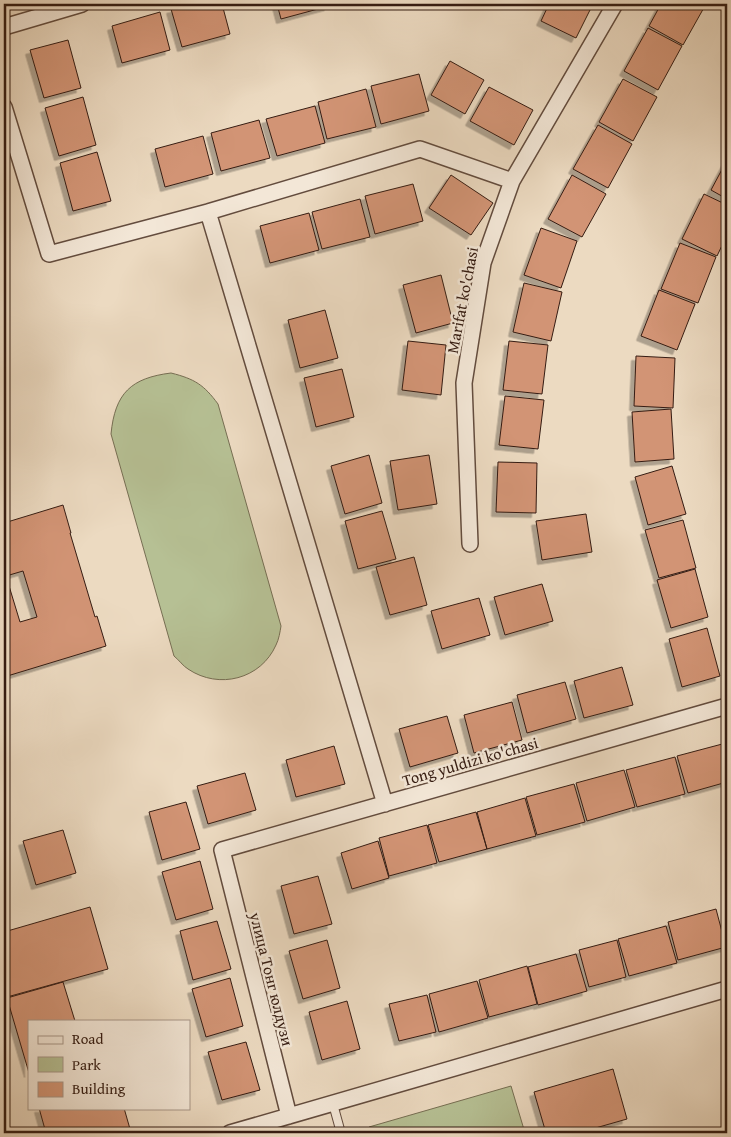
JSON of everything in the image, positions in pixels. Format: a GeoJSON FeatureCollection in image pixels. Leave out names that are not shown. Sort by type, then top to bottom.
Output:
{"type":"FeatureCollection","features":[{"type":"Feature","properties":{"kind":"street"},"geometry":{"type":"LineString","coordinates":[[4,27],[82,4]]}},
{"type":"Feature","properties":{"kind":"street","name":"Marifat ko'chasi"},"geometry":{"type":"LineString","coordinates":[[470,544],[464,383],[483,263],[512,181],[615,4]]}},
{"type":"Feature","properties":{"kind":"street"},"geometry":{"type":"LineString","coordinates":[[4,107],[49,254],[208,212],[420,149],[512,181]]}},
{"type":"Feature","properties":{"kind":"street"},"geometry":{"type":"LineString","coordinates":[[208,212],[385,804]]}},
{"type":"Feature","properties":{"kind":"street","name":"Tong yuldizi ko'chasi"},"geometry":{"type":"LineString","coordinates":[[222,850],[727,706]]}},
{"type":"Feature","properties":{"kind":"street","name":"улица Тонг юлдузи"},"geometry":{"type":"LineString","coordinates":[[222,850],[288,1116]]}},
{"type":"Feature","properties":{"kind":"street"},"geometry":{"type":"LineString","coordinates":[[230,1133],[727,989]]}},
{"type":"Feature","properties":{"kind":"lane"},"geometry":{"type":"LineString","coordinates":[[334,1104],[341,1133]]}},
{"type":"Feature","properties":{"kind":"green space"},"geometry":{"type":"Polygon","coordinates":[[[171,373],[198,384],[218,404],[281,626],[277,643],[269,657],[250,673],[238,678],[226,680],[213,679],[200,675],[186,668],[174,656],[111,434],[116,408],[128,390],[145,379],[171,373]]]}},
{"type":"Feature","properties":{"kind":"green space"},"geometry":{"type":"Polygon","coordinates":[[[511,1086],[525,1133],[371,1133],[369,1127],[511,1086]]]}},
{"type":"Feature","properties":{"kind":"building"},"geometry":{"type":"Polygon","coordinates":[[[192,4],[222,4],[230,34],[182,47],[171,9],[192,4]]]}},
{"type":"Feature","properties":{"kind":"building"},"geometry":{"type":"Polygon","coordinates":[[[277,4],[328,4],[329,6],[281,19],[277,4]]]}},
{"type":"Feature","properties":{"kind":"building"},"geometry":{"type":"Polygon","coordinates":[[[549,4],[593,4],[576,38],[541,21],[549,4]]]}},
{"type":"Feature","properties":{"kind":"building"},"geometry":{"type":"Polygon","coordinates":[[[661,4],[706,4],[683,45],[649,26],[661,4]]]}},
{"type":"Feature","properties":{"kind":"building"},"geometry":{"type":"Polygon","coordinates":[[[160,12],[170,50],[122,63],[112,26],[160,12]]]}},
{"type":"Feature","properties":{"kind":"building"},"geometry":{"type":"Polygon","coordinates":[[[648,28],[682,46],[658,90],[624,71],[648,28]]]}},
{"type":"Feature","properties":{"kind":"building"},"geometry":{"type":"Polygon","coordinates":[[[68,40],[81,88],[44,98],[30,50],[68,40]]]}},
{"type":"Feature","properties":{"kind":"building"},"geometry":{"type":"Polygon","coordinates":[[[450,61],[484,80],[465,114],[431,95],[450,61]]]}},
{"type":"Feature","properties":{"kind":"building"},"geometry":{"type":"Polygon","coordinates":[[[419,74],[429,111],[381,124],[371,86],[419,74]]]}},
{"type":"Feature","properties":{"kind":"building"},"geometry":{"type":"Polygon","coordinates":[[[623,79],[657,97],[633,141],[599,122],[623,79]]]}},
{"type":"Feature","properties":{"kind":"building"},"geometry":{"type":"Polygon","coordinates":[[[489,87],[533,110],[514,145],[470,121],[489,87]]]}},
{"type":"Feature","properties":{"kind":"building"},"geometry":{"type":"Polygon","coordinates":[[[366,89],[376,127],[327,139],[318,102],[366,89]]]}},
{"type":"Feature","properties":{"kind":"building"},"geometry":{"type":"Polygon","coordinates":[[[83,97],[96,145],[59,156],[45,108],[83,97]]]}},
{"type":"Feature","properties":{"kind":"building"},"geometry":{"type":"Polygon","coordinates":[[[315,106],[325,143],[277,156],[266,119],[315,106]]]}},
{"type":"Feature","properties":{"kind":"building"},"geometry":{"type":"Polygon","coordinates":[[[259,120],[270,158],[221,171],[211,133],[259,120]]]}},
{"type":"Feature","properties":{"kind":"building"},"geometry":{"type":"Polygon","coordinates":[[[598,125],[632,144],[608,188],[573,169],[598,125]]]}},
{"type":"Feature","properties":{"kind":"building"},"geometry":{"type":"Polygon","coordinates":[[[203,136],[213,174],[165,187],[155,149],[203,136]]]}},
{"type":"Feature","properties":{"kind":"building"},"geometry":{"type":"Polygon","coordinates":[[[97,152],[111,201],[73,211],[60,163],[97,152]]]}},
{"type":"Feature","properties":{"kind":"building"},"geometry":{"type":"Polygon","coordinates":[[[727,160],[727,199],[711,190],[727,160]]]}},
{"type":"Feature","properties":{"kind":"building"},"geometry":{"type":"Polygon","coordinates":[[[451,175],[493,203],[471,235],[429,208],[451,175]]]}},
{"type":"Feature","properties":{"kind":"building"},"geometry":{"type":"Polygon","coordinates":[[[572,175],[606,194],[582,237],[548,219],[572,175]]]}},
{"type":"Feature","properties":{"kind":"building"},"geometry":{"type":"Polygon","coordinates":[[[413,184],[423,221],[375,234],[365,196],[413,184]]]}},
{"type":"Feature","properties":{"kind":"building"},"geometry":{"type":"Polygon","coordinates":[[[704,194],[727,205],[727,235],[717,256],[682,239],[704,194]]]}},
{"type":"Feature","properties":{"kind":"building"},"geometry":{"type":"Polygon","coordinates":[[[360,199],[370,237],[322,249],[312,212],[360,199]]]}},
{"type":"Feature","properties":{"kind":"building"},"geometry":{"type":"Polygon","coordinates":[[[309,213],[319,250],[270,263],[260,226],[309,213]]]}},
{"type":"Feature","properties":{"kind":"building"},"geometry":{"type":"Polygon","coordinates":[[[541,228],[577,241],[561,288],[524,275],[541,228]]]}},
{"type":"Feature","properties":{"kind":"building"},"geometry":{"type":"Polygon","coordinates":[[[680,243],[716,257],[698,303],[661,289],[680,243]]]}},
{"type":"Feature","properties":{"kind":"building"},"geometry":{"type":"Polygon","coordinates":[[[441,275],[453,323],[416,333],[403,285],[441,275]]]}},
{"type":"Feature","properties":{"kind":"building"},"geometry":{"type":"Polygon","coordinates":[[[524,283],[562,292],[551,341],[513,332],[524,283]]]}},
{"type":"Feature","properties":{"kind":"building"},"geometry":{"type":"Polygon","coordinates":[[[659,290],[695,304],[677,350],[641,336],[659,290]]]}},
{"type":"Feature","properties":{"kind":"building"},"geometry":{"type":"Polygon","coordinates":[[[325,310],[338,358],[300,368],[288,320],[325,310]]]}},
{"type":"Feature","properties":{"kind":"building"},"geometry":{"type":"Polygon","coordinates":[[[408,341],[446,345],[441,395],[402,390],[408,341]]]}},
{"type":"Feature","properties":{"kind":"building"},"geometry":{"type":"Polygon","coordinates":[[[509,341],[548,345],[542,394],[503,390],[509,341]]]}},
{"type":"Feature","properties":{"kind":"building"},"geometry":{"type":"Polygon","coordinates":[[[636,356],[675,358],[673,408],[634,406],[636,356]]]}},
{"type":"Feature","properties":{"kind":"building"},"geometry":{"type":"Polygon","coordinates":[[[342,369],[354,417],[316,427],[304,378],[342,369]]]}},
{"type":"Feature","properties":{"kind":"building"},"geometry":{"type":"Polygon","coordinates":[[[505,396],[544,400],[538,449],[499,445],[505,396]]]}},
{"type":"Feature","properties":{"kind":"building"},"geometry":{"type":"Polygon","coordinates":[[[671,409],[674,459],[635,462],[632,412],[671,409]]]}},
{"type":"Feature","properties":{"kind":"building"},"geometry":{"type":"Polygon","coordinates":[[[369,455],[382,503],[345,514],[331,466],[369,455]]]}},
{"type":"Feature","properties":{"kind":"building"},"geometry":{"type":"Polygon","coordinates":[[[429,455],[437,504],[398,510],[390,461],[429,455]]]}},
{"type":"Feature","properties":{"kind":"building"},"geometry":{"type":"Polygon","coordinates":[[[498,462],[537,463],[536,513],[496,512],[498,462]]]}},
{"type":"Feature","properties":{"kind":"building"},"geometry":{"type":"Polygon","coordinates":[[[672,466],[686,514],[648,525],[635,477],[672,466]]]}},
{"type":"Feature","properties":{"kind":"building"},"geometry":{"type":"Polygon","coordinates":[[[63,505],[95,617],[97,616],[106,646],[4,677],[4,523],[63,505]],[[23,571],[6,576],[20,622],[37,617],[23,571]]]}},
{"type":"Feature","properties":{"kind":"building"},"geometry":{"type":"Polygon","coordinates":[[[382,511],[396,559],[358,569],[345,521],[382,511]]]}},
{"type":"Feature","properties":{"kind":"building"},"geometry":{"type":"Polygon","coordinates":[[[586,514],[592,552],[542,560],[536,521],[586,514]]]}},
{"type":"Feature","properties":{"kind":"building"},"geometry":{"type":"Polygon","coordinates":[[[683,520],[696,568],[659,578],[645,530],[683,520]]]}},
{"type":"Feature","properties":{"kind":"building"},"geometry":{"type":"Polygon","coordinates":[[[414,557],[427,605],[390,615],[376,567],[414,557]]]}},
{"type":"Feature","properties":{"kind":"building"},"geometry":{"type":"Polygon","coordinates":[[[695,569],[708,617],[671,628],[657,580],[695,569]]]}},
{"type":"Feature","properties":{"kind":"building"},"geometry":{"type":"Polygon","coordinates":[[[542,584],[553,621],[505,635],[494,597],[542,584]]]}},
{"type":"Feature","properties":{"kind":"building"},"geometry":{"type":"Polygon","coordinates":[[[479,598],[490,635],[442,649],[431,611],[479,598]]]}},
{"type":"Feature","properties":{"kind":"building"},"geometry":{"type":"Polygon","coordinates":[[[707,628],[720,676],[682,687],[669,639],[707,628]]]}},
{"type":"Feature","properties":{"kind":"building"},"geometry":{"type":"Polygon","coordinates":[[[622,667],[633,705],[584,718],[574,681],[622,667]]]}},
{"type":"Feature","properties":{"kind":"building"},"geometry":{"type":"Polygon","coordinates":[[[565,682],[576,719],[527,733],[517,695],[565,682]]]}},
{"type":"Feature","properties":{"kind":"building"},"geometry":{"type":"Polygon","coordinates":[[[512,702],[522,740],[474,753],[464,715],[512,702]]]}},
{"type":"Feature","properties":{"kind":"building"},"geometry":{"type":"Polygon","coordinates":[[[447,716],[458,753],[410,767],[399,729],[447,716]]]}},
{"type":"Feature","properties":{"kind":"building"},"geometry":{"type":"Polygon","coordinates":[[[726,743],[727,782],[688,793],[677,756],[726,743]]]}},
{"type":"Feature","properties":{"kind":"building"},"geometry":{"type":"Polygon","coordinates":[[[334,746],[345,784],[296,797],[286,760],[334,746]]]}},
{"type":"Feature","properties":{"kind":"building"},"geometry":{"type":"Polygon","coordinates":[[[675,757],[685,794],[637,807],[626,770],[675,757]]]}},
{"type":"Feature","properties":{"kind":"building"},"geometry":{"type":"Polygon","coordinates":[[[624,770],[635,807],[587,821],[576,783],[624,770]]]}},
{"type":"Feature","properties":{"kind":"building"},"geometry":{"type":"Polygon","coordinates":[[[245,773],[256,810],[208,824],[197,786],[245,773]]]}},
{"type":"Feature","properties":{"kind":"building"},"geometry":{"type":"Polygon","coordinates":[[[574,784],[585,822],[537,835],[526,797],[574,784]]]}},
{"type":"Feature","properties":{"kind":"building"},"geometry":{"type":"Polygon","coordinates":[[[525,798],[536,836],[487,849],[477,812],[525,798]]]}},
{"type":"Feature","properties":{"kind":"building"},"geometry":{"type":"Polygon","coordinates":[[[186,802],[200,849],[162,860],[149,812],[186,802]]]}},
{"type":"Feature","properties":{"kind":"building"},"geometry":{"type":"Polygon","coordinates":[[[476,812],[487,849],[439,862],[428,825],[476,812]]]}},
{"type":"Feature","properties":{"kind":"building"},"geometry":{"type":"Polygon","coordinates":[[[427,825],[437,863],[389,876],[379,838],[427,825]]]}},
{"type":"Feature","properties":{"kind":"building"},"geometry":{"type":"Polygon","coordinates":[[[63,830],[76,873],[36,885],[23,841],[63,830]]]}},
{"type":"Feature","properties":{"kind":"building"},"geometry":{"type":"Polygon","coordinates":[[[378,841],[389,878],[352,889],[341,853],[378,841]]]}},
{"type":"Feature","properties":{"kind":"building"},"geometry":{"type":"Polygon","coordinates":[[[200,861],[213,909],[176,920],[162,872],[200,861]]]}},
{"type":"Feature","properties":{"kind":"building"},"geometry":{"type":"Polygon","coordinates":[[[318,876],[332,924],[294,934],[281,886],[318,876]]]}},
{"type":"Feature","properties":{"kind":"building"},"geometry":{"type":"Polygon","coordinates":[[[90,907],[108,969],[7,997],[4,986],[4,932],[90,907]]]}},
{"type":"Feature","properties":{"kind":"building"},"geometry":{"type":"Polygon","coordinates":[[[716,909],[726,947],[678,960],[668,922],[716,909]]]}},
{"type":"Feature","properties":{"kind":"building"},"geometry":{"type":"Polygon","coordinates":[[[217,921],[231,969],[193,980],[180,931],[217,921]]]}},
{"type":"Feature","properties":{"kind":"building"},"geometry":{"type":"Polygon","coordinates":[[[666,926],[677,963],[629,976],[618,939],[666,926]]]}},
{"type":"Feature","properties":{"kind":"building"},"geometry":{"type":"Polygon","coordinates":[[[327,940],[340,988],[303,999],[289,951],[327,940]]]}},
{"type":"Feature","properties":{"kind":"building"},"geometry":{"type":"Polygon","coordinates":[[[617,940],[626,977],[589,987],[579,950],[617,940]]]}},
{"type":"Feature","properties":{"kind":"building"},"geometry":{"type":"Polygon","coordinates":[[[576,954],[587,991],[538,1005],[528,967],[576,954]]]}},
{"type":"Feature","properties":{"kind":"building"},"geometry":{"type":"Polygon","coordinates":[[[527,966],[537,1004],[489,1017],[479,980],[527,966]]]}},
{"type":"Feature","properties":{"kind":"building"},"geometry":{"type":"Polygon","coordinates":[[[230,978],[243,1026],[206,1037],[192,989],[230,978]]]}},
{"type":"Feature","properties":{"kind":"building"},"geometry":{"type":"Polygon","coordinates":[[[477,981],[488,1018],[439,1032],[429,994],[477,981]]]}},
{"type":"Feature","properties":{"kind":"building"},"geometry":{"type":"Polygon","coordinates":[[[63,982],[75,1020],[28,1020],[28,1070],[7,998],[63,982]]]}},
{"type":"Feature","properties":{"kind":"building"},"geometry":{"type":"Polygon","coordinates":[[[427,995],[436,1032],[399,1041],[389,1004],[427,995]]]}},
{"type":"Feature","properties":{"kind":"building"},"geometry":{"type":"Polygon","coordinates":[[[347,1001],[360,1049],[322,1060],[309,1012],[347,1001]]]}},
{"type":"Feature","properties":{"kind":"building"},"geometry":{"type":"Polygon","coordinates":[[[246,1042],[260,1090],[222,1100],[208,1052],[246,1042]]]}},
{"type":"Feature","properties":{"kind":"building"},"geometry":{"type":"Polygon","coordinates":[[[613,1069],[627,1119],[578,1133],[546,1133],[534,1092],[613,1069]]]}},
{"type":"Feature","properties":{"kind":"building"},"geometry":{"type":"Polygon","coordinates":[[[40,1110],[125,1110],[130,1129],[114,1133],[46,1133],[40,1110]]]}}]}
